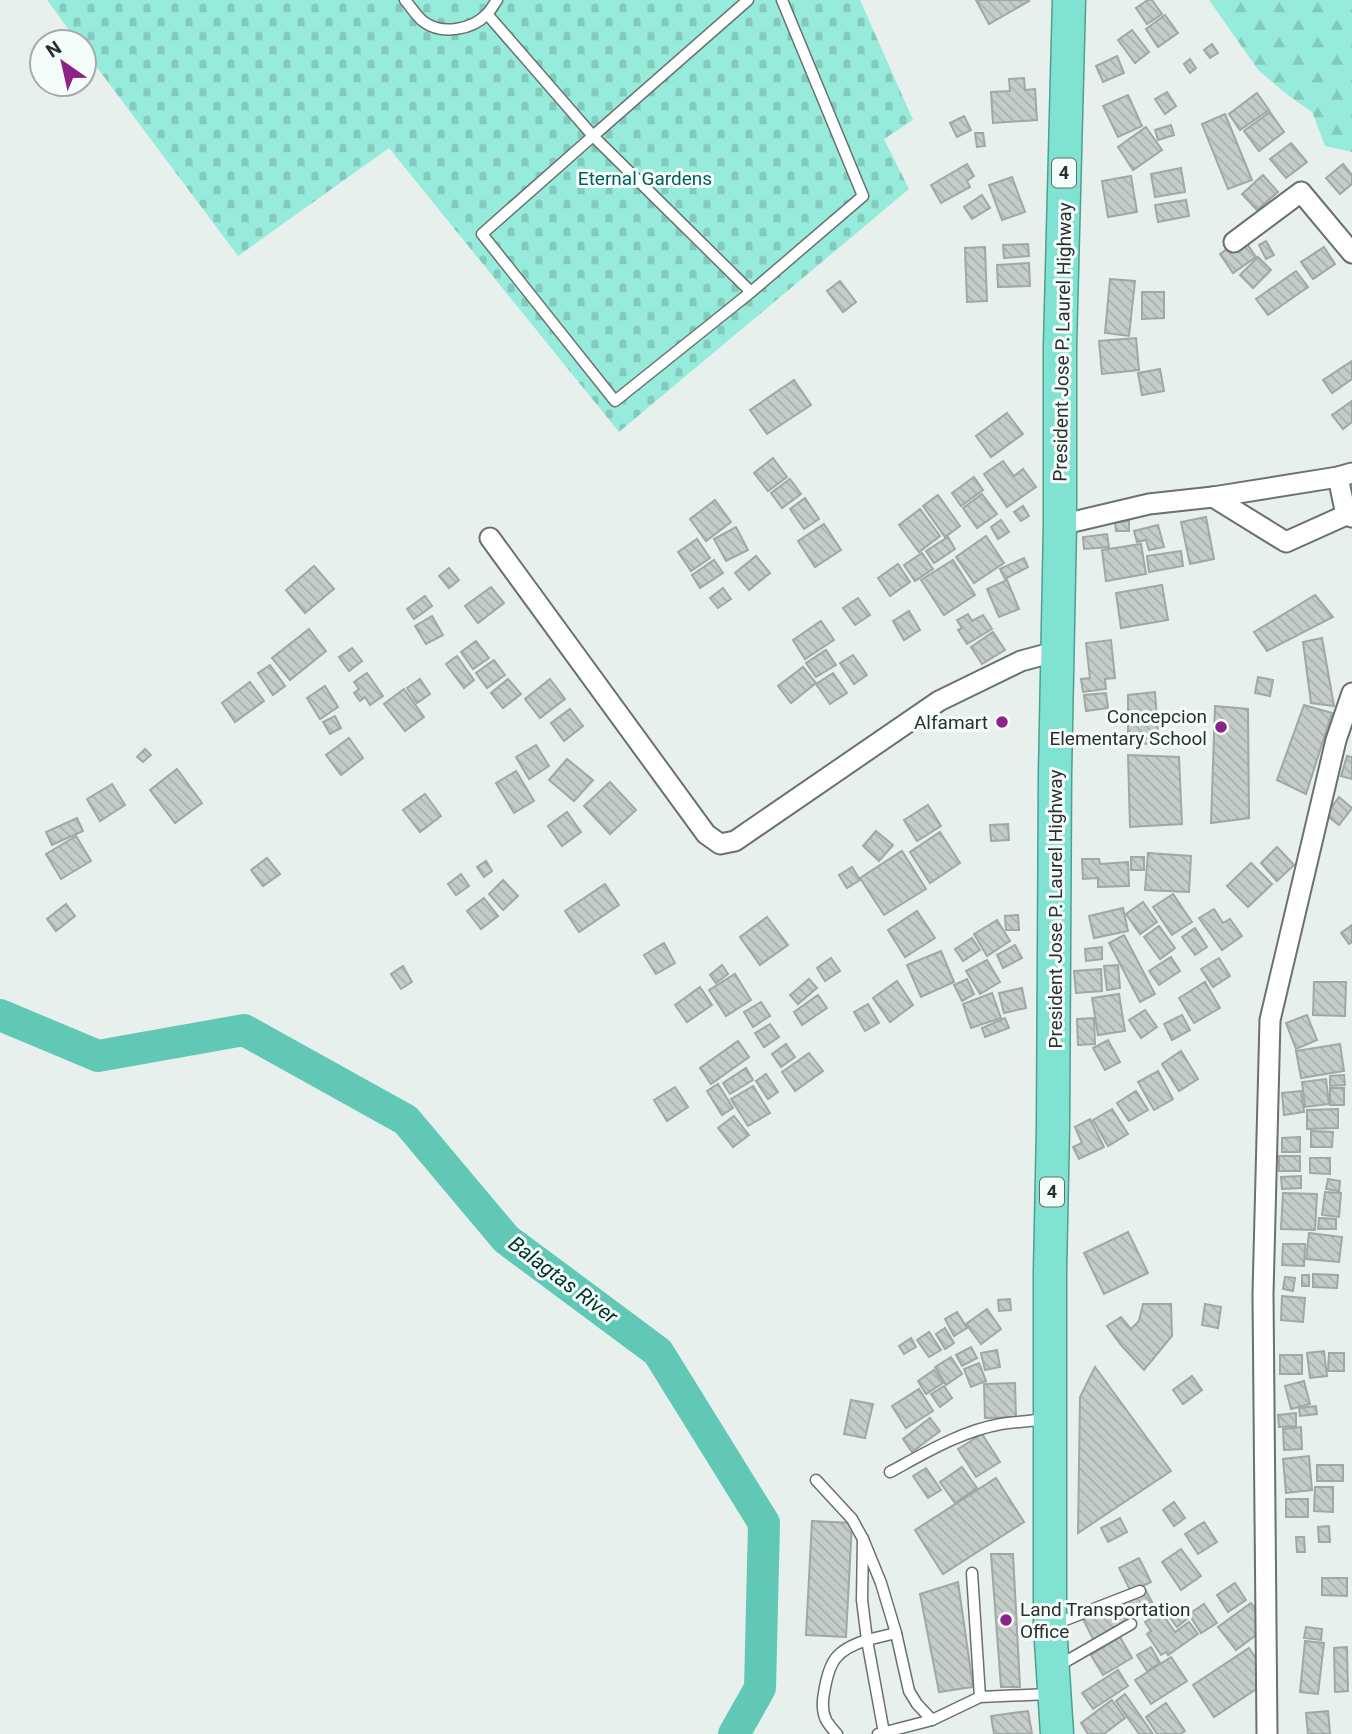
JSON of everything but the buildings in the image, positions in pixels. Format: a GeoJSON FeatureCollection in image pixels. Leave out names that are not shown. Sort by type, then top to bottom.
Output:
{"type":"FeatureCollection","features":[{"type":"Feature","properties":{"kind":"highway","name":"President Jose P. Laurel Highway"},"geometry":{"type":"LineString","coordinates":[[1057,1734],[1050,1626],[1049,1419],[1060,346],[1069,0]]}},
{"type":"Feature","properties":{"kind":"street"},"geometry":{"type":"LineString","coordinates":[[1234,242],[1301,192],[1352,253]]}},
{"type":"Feature","properties":{"kind":"street"},"geometry":{"type":"LineString","coordinates":[[1060,525],[1149,504],[1345,475],[1349,516],[1286,542],[1213,496]]}},
{"type":"Feature","properties":{"kind":"street"},"geometry":{"type":"LineString","coordinates":[[490,538],[706,834],[720,844],[735,841],[939,701],[1021,661],[1058,651]]}},
{"type":"Feature","properties":{"kind":"street"},"geometry":{"type":"LineString","coordinates":[[1267,1734],[1263,1294],[1270,1020],[1336,740],[1352,693]]}},
{"type":"Feature","properties":{"kind":"lane"},"geometry":{"type":"LineString","coordinates":[[405,0],[423,22],[439,28],[456,29],[487,15],[497,0]]}},
{"type":"Feature","properties":{"kind":"lane"},"geometry":{"type":"LineString","coordinates":[[748,0],[482,234],[615,401],[751,292],[863,196],[782,0]]}},
{"type":"Feature","properties":{"kind":"lane"},"geometry":{"type":"LineString","coordinates":[[487,15],[593,136],[751,292]]}},
{"type":"Feature","properties":{"kind":"lane"},"geometry":{"type":"LineString","coordinates":[[890,1472],[934,1447],[962,1435],[999,1424],[1049,1419]]}},
{"type":"Feature","properties":{"kind":"lane"},"geometry":{"type":"LineString","coordinates":[[816,1480],[852,1520],[863,1539],[881,1583],[909,1691],[916,1704],[932,1720]]}},
{"type":"Feature","properties":{"kind":"lane"},"geometry":{"type":"LineString","coordinates":[[863,1539],[862,1600],[881,1733],[932,1720],[980,1697],[1053,1681],[1131,1624]]}},
{"type":"Feature","properties":{"kind":"lane"},"geometry":{"type":"LineString","coordinates":[[972,1573],[980,1697]]}},
{"type":"Feature","properties":{"kind":"lane"},"geometry":{"type":"LineString","coordinates":[[1050,1626],[1140,1591]]}},
{"type":"Feature","properties":{"kind":"lane"},"geometry":{"type":"LineString","coordinates":[[837,1734],[827,1721],[822,1706],[828,1671],[837,1656],[851,1645],[896,1633]]}},
{"type":"Feature","properties":{"kind":"green space","name":"Eternal Gardens"},"geometry":{"type":"Polygon","coordinates":[[[47,0],[860,0],[913,120],[884,139],[909,189],[619,432],[389,148],[238,256],[98,69],[98,28],[68,28],[47,0]]]}},
{"type":"Feature","properties":{"kind":"green space"},"geometry":{"type":"Polygon","coordinates":[[[1209,0],[1352,0],[1352,152],[1325,146],[1312,112],[1259,71],[1209,0]]]}},
{"type":"Feature","properties":{"kind":"waterway","name":"Balagtas River"},"geometry":{"type":"LineString","coordinates":[[0,1015],[98,1056],[244,1030],[406,1120],[506,1239],[658,1352],[764,1523],[760,1688],[734,1734]]}},
{"type":"Feature","properties":{"kind":"place","name":"Alfamart"},"geometry":{"type":"Point","coordinates":[1002,722]}},
{"type":"Feature","properties":{"kind":"place","name":"Concepcion Elementary School"},"geometry":{"type":"Point","coordinates":[1221,727]}},
{"type":"Feature","properties":{"kind":"place","name":"Land Transportation Office"},"geometry":{"type":"Point","coordinates":[1006,1620]}}]}
